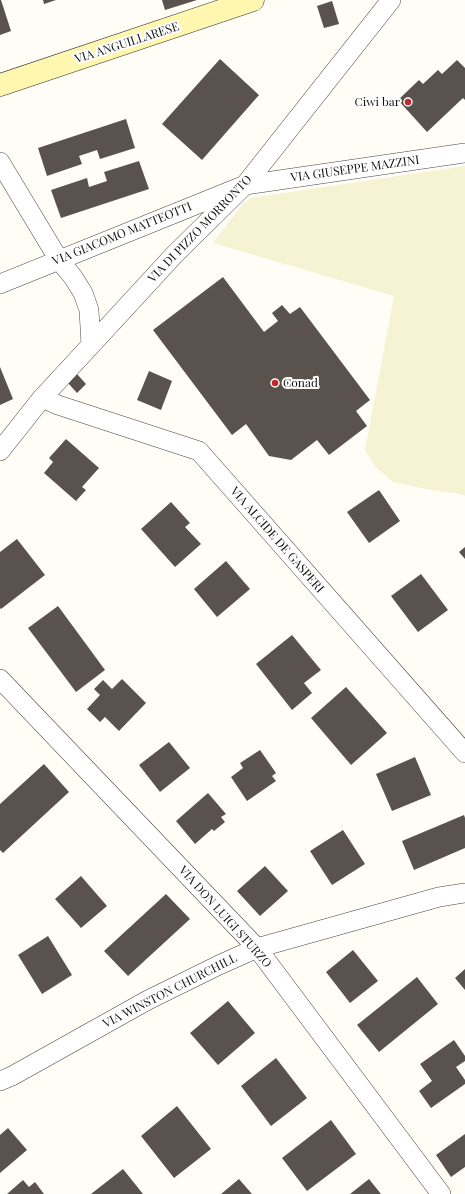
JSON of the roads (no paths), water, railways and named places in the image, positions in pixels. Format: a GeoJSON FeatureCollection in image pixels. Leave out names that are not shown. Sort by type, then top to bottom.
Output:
{"type":"FeatureCollection","features":[{"type":"Feature","properties":{"kind":"main road","name":"VIA ANGUILLARESE"},"geometry":{"type":"LineString","coordinates":[[0,85],[253,0]]}},
{"type":"Feature","properties":{"kind":"street","name":"VIA DI PIZZO MORRONTO"},"geometry":{"type":"LineString","coordinates":[[0,452],[42,398],[174,255],[245,185],[391,0]]}},
{"type":"Feature","properties":{"kind":"street","name":"VIA GIUSEPPE MAZZINI"},"geometry":{"type":"LineString","coordinates":[[245,185],[465,153]]}},
{"type":"Feature","properties":{"kind":"street"},"geometry":{"type":"LineString","coordinates":[[0,162],[59,260],[73,276],[83,293],[89,310],[91,345]]}},
{"type":"Feature","properties":{"kind":"street","name":"VIA GIACOMO MATTEOTTI"},"geometry":{"type":"LineString","coordinates":[[0,284],[245,185]]}},
{"type":"Feature","properties":{"kind":"street","name":"VIA ALCIDE DE GASPERI"},"geometry":{"type":"LineString","coordinates":[[42,398],[58,405],[199,451],[465,753]]}},
{"type":"Feature","properties":{"kind":"street","name":"VIA DON LUIGI STURZO"},"geometry":{"type":"LineString","coordinates":[[0,679],[257,948],[441,1194]]}},
{"type":"Feature","properties":{"kind":"street","name":"VIA WINSTON CHURCHILL"},"geometry":{"type":"LineString","coordinates":[[0,1081],[12,1076],[148,1000],[257,948],[432,899],[465,893]]}},
{"type":"Feature","properties":{"kind":"place","name":"Ciwi bar"},"geometry":{"type":"Point","coordinates":[408,102]}},
{"type":"Feature","properties":{"kind":"place","name":"Conad"},"geometry":{"type":"Point","coordinates":[275,383]}}]}
